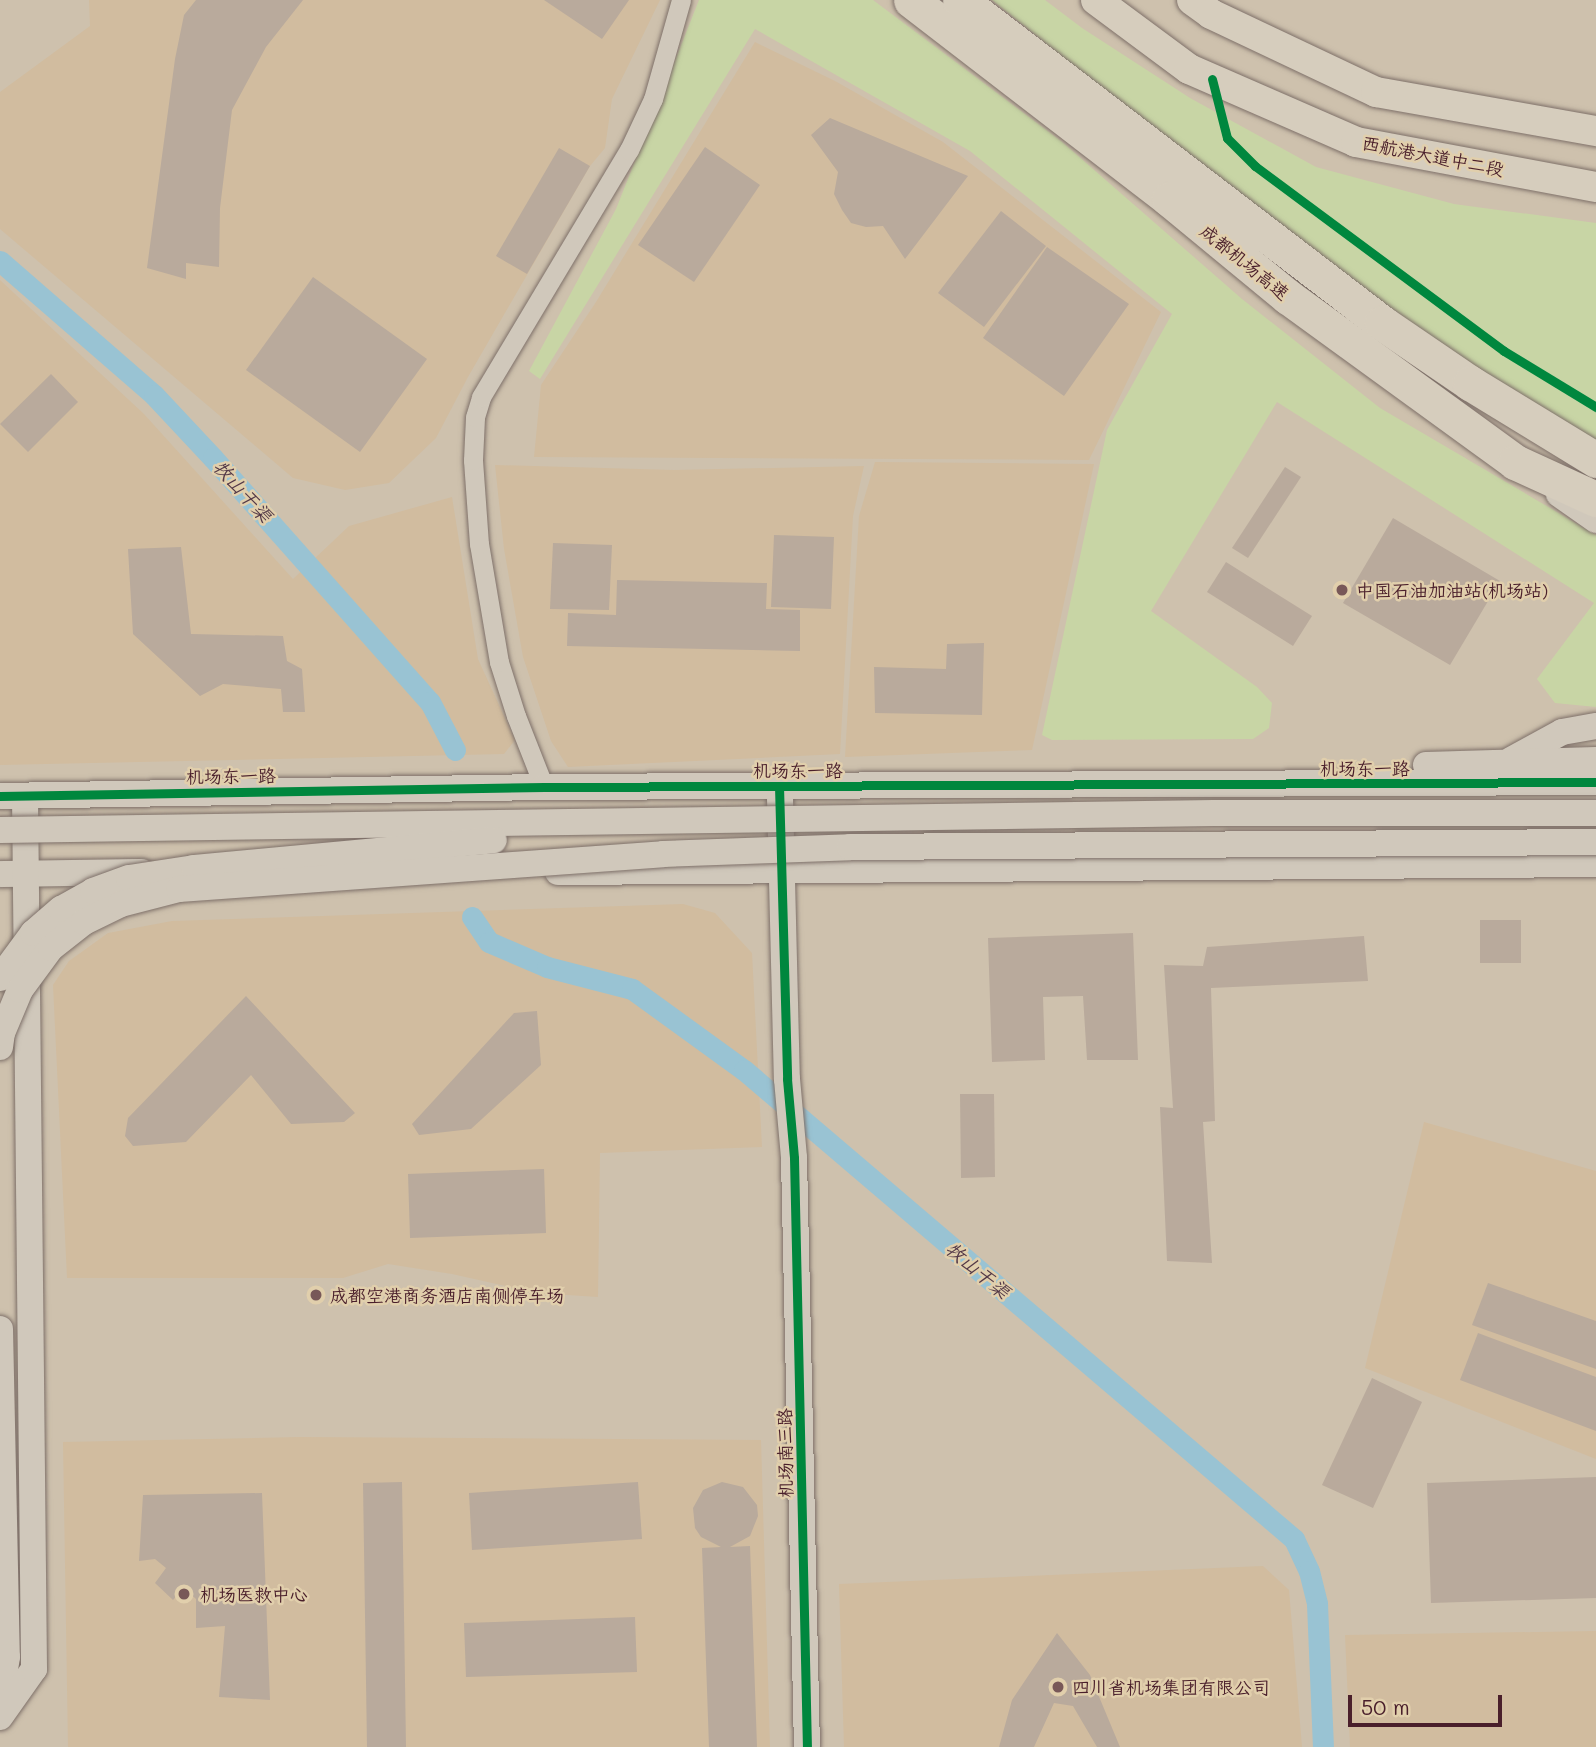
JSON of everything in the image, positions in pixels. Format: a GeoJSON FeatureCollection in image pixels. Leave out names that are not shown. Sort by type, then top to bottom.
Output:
{"type":"FeatureCollection","features":[{"type":"Feature","properties":{"kind":"highway","name":"成都机场高速"},"geometry":{"type":"LineString","coordinates":[[911,0],[1168,199],[1288,297],[1515,462],[1596,499]]}},
{"type":"Feature","properties":{"kind":"highway","name":"成都机场高速"},"geometry":{"type":"LineString","coordinates":[[960,0],[1382,323],[1480,390],[1596,460]]}},
{"type":"Feature","properties":{"kind":"main road","name":"西航港大道中二段"},"geometry":{"type":"LineString","coordinates":[[1096,0],[1189,69],[1356,142],[1596,187]]}},
{"type":"Feature","properties":{"kind":"main road"},"geometry":{"type":"LineString","coordinates":[[1192,0],[1211,14],[1377,92],[1596,131]]}},
{"type":"Feature","properties":{"kind":"street"},"geometry":{"type":"LineString","coordinates":[[544,787],[516,716],[499,662],[479,544],[473,460],[475,417],[481,397],[629,150],[653,99],[681,0]]}},
{"type":"Feature","properties":{"kind":"street"},"geometry":{"type":"LineString","coordinates":[[1515,462],[1596,520]]}},
{"type":"Feature","properties":{"kind":"street"},"geometry":{"type":"LineString","coordinates":[[1504,763],[1562,732],[1596,726]]}},
{"type":"Feature","properties":{"kind":"street"},"geometry":{"type":"LineString","coordinates":[[1054,785],[1106,775],[1209,768],[1596,760]]}},
{"type":"Feature","properties":{"kind":"street","name":"机场东一路"},"geometry":{"type":"LineString","coordinates":[[12,796],[544,787],[1596,782]]}},
{"type":"Feature","properties":{"kind":"street","name":"机场南三路"},"geometry":{"type":"LineString","coordinates":[[779,786],[784,873],[787,1079],[794,1158],[807,1747]]}},
{"type":"Feature","properties":{"kind":"street"},"geometry":{"type":"LineString","coordinates":[[0,1717],[34,1669],[12,796]]}},
{"type":"Feature","properties":{"kind":"street"},"geometry":{"type":"LineString","coordinates":[[0,830],[1214,813],[1596,813]]}},
{"type":"Feature","properties":{"kind":"street"},"geometry":{"type":"LineString","coordinates":[[0,978],[33,933],[61,909],[93,891],[148,874],[673,821]]}},
{"type":"Feature","properties":{"kind":"street"},"geometry":{"type":"LineString","coordinates":[[0,1047],[2,1033],[20,990],[51,948],[83,922],[121,904],[179,889],[663,854],[850,847],[1596,842]]}},
{"type":"Feature","properties":{"kind":"street"},"geometry":{"type":"LineString","coordinates":[[13,873],[784,873],[1596,864]]}},
{"type":"Feature","properties":{"kind":"street"},"geometry":{"type":"LineString","coordinates":[[0,1329],[7,1657],[0,1700]]}},
{"type":"Feature","properties":{"kind":"shaded area"},"geometry":{"type":"Polygon","coordinates":[[[89,0],[660,0],[612,99],[605,148],[590,166],[468,377],[436,438],[389,483],[345,490],[293,478],[0,229],[0,92],[90,26],[89,0]]]}},
{"type":"Feature","properties":{"kind":"shaded area"},"geometry":{"type":"Polygon","coordinates":[[[755,42],[835,81],[943,142],[1161,312],[1089,460],[534,457],[541,385],[596,302],[755,42]]]}},
{"type":"Feature","properties":{"kind":"shaded area"},"geometry":{"type":"Polygon","coordinates":[[[0,280],[144,414],[293,579],[349,526],[452,497],[478,659],[515,740],[504,754],[0,765],[0,280]]]}},
{"type":"Feature","properties":{"kind":"shaded area"},"geometry":{"type":"Polygon","coordinates":[[[875,462],[1094,464],[1032,750],[845,757],[859,516],[875,462]]]}},
{"type":"Feature","properties":{"kind":"shaded area"},"geometry":{"type":"Polygon","coordinates":[[[495,465],[674,470],[864,466],[853,516],[840,754],[568,767],[551,741],[523,657],[504,549],[495,465]]]}},
{"type":"Feature","properties":{"kind":"shaded area"},"geometry":{"type":"Polygon","coordinates":[[[683,904],[715,913],[752,953],[762,1147],[600,1153],[598,1297],[536,1293],[452,1274],[388,1264],[343,1278],[67,1278],[53,985],[69,961],[108,933],[172,921],[683,904]]]}},
{"type":"Feature","properties":{"kind":"shaded area"},"geometry":{"type":"Polygon","coordinates":[[[1424,1122],[1596,1171],[1596,1459],[1365,1368],[1424,1122]]]}},
{"type":"Feature","properties":{"kind":"shaded area"},"geometry":{"type":"Polygon","coordinates":[[[300,1437],[761,1440],[770,1747],[68,1747],[63,1442],[300,1437]]]}},
{"type":"Feature","properties":{"kind":"shaded area","name":"四川省机场集团有限公司"},"geometry":{"type":"Polygon","coordinates":[[[1263,1566],[1289,1590],[1302,1747],[844,1747],[839,1584],[1263,1566]]]}},
{"type":"Feature","properties":{"kind":"shaded area"},"geometry":{"type":"Polygon","coordinates":[[[1596,1631],[1596,1747],[1350,1747],[1345,1635],[1596,1631]]]}},
{"type":"Feature","properties":{"kind":"green space"},"geometry":{"type":"Polygon","coordinates":[[[699,0],[873,0],[1061,141],[1242,299],[1380,408],[1596,535],[1596,707],[1555,703],[1537,679],[1594,603],[1277,402],[1151,611],[1257,687],[1272,703],[1269,728],[1253,739],[1052,740],[1042,735],[1107,430],[1172,314],[970,151],[755,29],[540,379],[529,371],[616,209],[699,0]]]}},
{"type":"Feature","properties":{"kind":"green space"},"geometry":{"type":"Polygon","coordinates":[[[992,0],[1045,0],[1082,28],[1190,98],[1316,167],[1454,204],[1596,223],[1596,444],[1485,379],[1257,213],[992,0]]]}},
{"type":"Feature","properties":{"kind":"building"},"geometry":{"type":"Polygon","coordinates":[[[196,0],[303,0],[266,47],[232,110],[220,208],[219,267],[186,263],[186,279],[147,268],[175,59],[184,15],[196,0]]]}},
{"type":"Feature","properties":{"kind":"building"},"geometry":{"type":"Polygon","coordinates":[[[544,0],[629,0],[602,39],[544,0]]]}},
{"type":"Feature","properties":{"kind":"building"},"geometry":{"type":"Polygon","coordinates":[[[830,118],[968,176],[905,259],[883,226],[866,227],[851,223],[842,210],[834,194],[838,172],[811,135],[830,118]]]}},
{"type":"Feature","properties":{"kind":"building"},"geometry":{"type":"Polygon","coordinates":[[[705,147],[760,185],[694,282],[638,245],[705,147]]]}},
{"type":"Feature","properties":{"kind":"building"},"geometry":{"type":"Polygon","coordinates":[[[559,148],[590,166],[527,274],[496,256],[559,148]]]}},
{"type":"Feature","properties":{"kind":"building"},"geometry":{"type":"Polygon","coordinates":[[[1001,211],[1046,246],[984,327],[938,293],[1001,211]]]}},
{"type":"Feature","properties":{"kind":"building"},"geometry":{"type":"Polygon","coordinates":[[[1047,247],[1129,304],[1064,396],[983,338],[1047,247]]]}},
{"type":"Feature","properties":{"kind":"building"},"geometry":{"type":"Polygon","coordinates":[[[313,277],[427,359],[360,452],[246,370],[313,277]]]}},
{"type":"Feature","properties":{"kind":"building"},"geometry":{"type":"Polygon","coordinates":[[[51,374],[78,402],[28,452],[0,424],[51,374]]]}},
{"type":"Feature","properties":{"kind":"building"},"geometry":{"type":"Polygon","coordinates":[[[1285,467],[1301,477],[1248,558],[1232,548],[1285,467]]]}},
{"type":"Feature","properties":{"kind":"building"},"geometry":{"type":"Polygon","coordinates":[[[1393,518],[1500,581],[1450,665],[1343,603],[1393,518]]]}},
{"type":"Feature","properties":{"kind":"building"},"geometry":{"type":"Polygon","coordinates":[[[774,535],[834,537],[831,609],[771,607],[774,535]]]}},
{"type":"Feature","properties":{"kind":"building"},"geometry":{"type":"Polygon","coordinates":[[[553,543],[612,545],[609,610],[550,609],[553,543]]]}},
{"type":"Feature","properties":{"kind":"building"},"geometry":{"type":"Polygon","coordinates":[[[181,547],[191,634],[283,636],[287,661],[302,669],[305,712],[283,712],[281,689],[223,684],[200,696],[133,634],[128,549],[181,547]]]}},
{"type":"Feature","properties":{"kind":"building"},"geometry":{"type":"Polygon","coordinates":[[[1226,562],[1312,616],[1293,646],[1207,592],[1226,562]]]}},
{"type":"Feature","properties":{"kind":"building"},"geometry":{"type":"Polygon","coordinates":[[[617,580],[767,583],[766,609],[800,610],[800,651],[567,646],[568,613],[616,615],[617,580]]]}},
{"type":"Feature","properties":{"kind":"building"},"geometry":{"type":"Polygon","coordinates":[[[984,643],[982,715],[875,713],[874,667],[946,669],[947,644],[984,643]]]}},
{"type":"Feature","properties":{"kind":"building"},"geometry":{"type":"Polygon","coordinates":[[[1480,920],[1521,920],[1521,963],[1480,963],[1480,920]]]}},
{"type":"Feature","properties":{"kind":"building"},"geometry":{"type":"Polygon","coordinates":[[[1133,933],[1138,1060],[1087,1060],[1083,996],[1043,997],[1045,1060],[992,1062],[988,938],[1133,933]]]}},
{"type":"Feature","properties":{"kind":"building"},"geometry":{"type":"Polygon","coordinates":[[[1364,936],[1368,981],[1211,988],[1215,1121],[1203,1122],[1212,1263],[1167,1261],[1160,1107],[1173,1108],[1164,965],[1203,966],[1207,947],[1364,936]]]}},
{"type":"Feature","properties":{"kind":"building"},"geometry":{"type":"Polygon","coordinates":[[[246,996],[355,1113],[344,1122],[291,1124],[251,1075],[186,1142],[133,1146],[125,1136],[128,1118],[246,996]]]}},
{"type":"Feature","properties":{"kind":"building"},"geometry":{"type":"Polygon","coordinates":[[[537,1011],[541,1065],[471,1129],[419,1135],[412,1124],[514,1013],[537,1011]]]}},
{"type":"Feature","properties":{"kind":"building"},"geometry":{"type":"Polygon","coordinates":[[[960,1094],[994,1094],[995,1177],[961,1178],[960,1094]]]}},
{"type":"Feature","properties":{"kind":"building"},"geometry":{"type":"Polygon","coordinates":[[[544,1169],[546,1233],[410,1238],[408,1174],[544,1169]]]}},
{"type":"Feature","properties":{"kind":"building"},"geometry":{"type":"Polygon","coordinates":[[[1488,1283],[1596,1321],[1596,1369],[1472,1325],[1488,1283]]]}},
{"type":"Feature","properties":{"kind":"building"},"geometry":{"type":"Polygon","coordinates":[[[1478,1333],[1596,1377],[1596,1431],[1460,1380],[1478,1333]]]}},
{"type":"Feature","properties":{"kind":"building"},"geometry":{"type":"Polygon","coordinates":[[[1372,1378],[1422,1402],[1373,1508],[1322,1485],[1372,1378]]]}},
{"type":"Feature","properties":{"kind":"building"},"geometry":{"type":"Polygon","coordinates":[[[1596,1477],[1596,1598],[1431,1603],[1427,1483],[1596,1477]]]}},
{"type":"Feature","properties":{"kind":"building"},"geometry":{"type":"Polygon","coordinates":[[[402,1482],[406,1747],[367,1747],[363,1483],[402,1482]]]}},
{"type":"Feature","properties":{"kind":"building"},"geometry":{"type":"Polygon","coordinates":[[[638,1482],[642,1539],[472,1550],[469,1493],[638,1482]]]}},
{"type":"Feature","properties":{"kind":"building"},"geometry":{"type":"Polygon","coordinates":[[[722,1482],[743,1487],[757,1505],[758,1516],[750,1536],[730,1547],[750,1546],[757,1747],[709,1747],[702,1548],[721,1547],[701,1537],[695,1528],[693,1508],[703,1490],[722,1482]]]}},
{"type":"Feature","properties":{"kind":"building"},"geometry":{"type":"Polygon","coordinates":[[[262,1493],[270,1700],[219,1697],[225,1626],[196,1628],[196,1599],[184,1588],[173,1600],[155,1583],[166,1568],[155,1559],[139,1561],[143,1495],[262,1493]]]}},
{"type":"Feature","properties":{"kind":"building"},"geometry":{"type":"Polygon","coordinates":[[[635,1617],[637,1672],[466,1677],[464,1623],[635,1617]]]}},
{"type":"Feature","properties":{"kind":"building","name":"四川省机场集团有限公司"},"geometry":{"type":"Polygon","coordinates":[[[1057,1633],[1090,1675],[1120,1747],[1097,1747],[1073,1706],[1054,1703],[1034,1747],[999,1747],[1012,1700],[1057,1633]]]}},
{"type":"Feature","properties":{"kind":"waterway","name":"牧山干渠"},"geometry":{"type":"LineString","coordinates":[[0,261],[154,395],[213,458],[430,702],[455,750]]}},
{"type":"Feature","properties":{"kind":"waterway","name":"牧山干渠"},"geometry":{"type":"LineString","coordinates":[[472,917],[489,942],[547,967],[632,989],[744,1070],[1294,1539],[1309,1571],[1317,1604],[1323,1747]]}},
{"type":"Feature","properties":{"kind":"cycle path"},"geometry":{"type":"LineString","coordinates":[[1212,79],[1227,138],[1255,166],[1504,351],[1596,407]]}},
{"type":"Feature","properties":{"kind":"cycle path"},"geometry":{"type":"LineString","coordinates":[[0,796],[544,787],[1596,782]]}},
{"type":"Feature","properties":{"kind":"cycle path"},"geometry":{"type":"LineString","coordinates":[[779,786],[787,1079],[794,1158],[807,1747]]}},
{"type":"Feature","properties":{"kind":"place","name":"中国石油加油站(机场站)"},"geometry":{"type":"Point","coordinates":[1342,590]}},
{"type":"Feature","properties":{"kind":"place","name":"成都空港商务酒店南侧停车场"},"geometry":{"type":"Point","coordinates":[316,1295]}},
{"type":"Feature","properties":{"kind":"place","name":"机场医救中心"},"geometry":{"type":"Point","coordinates":[184,1594]}},
{"type":"Feature","properties":{"kind":"place","name":"四川省机场集团有限公司"},"geometry":{"type":"Point","coordinates":[1058,1687]}}]}
